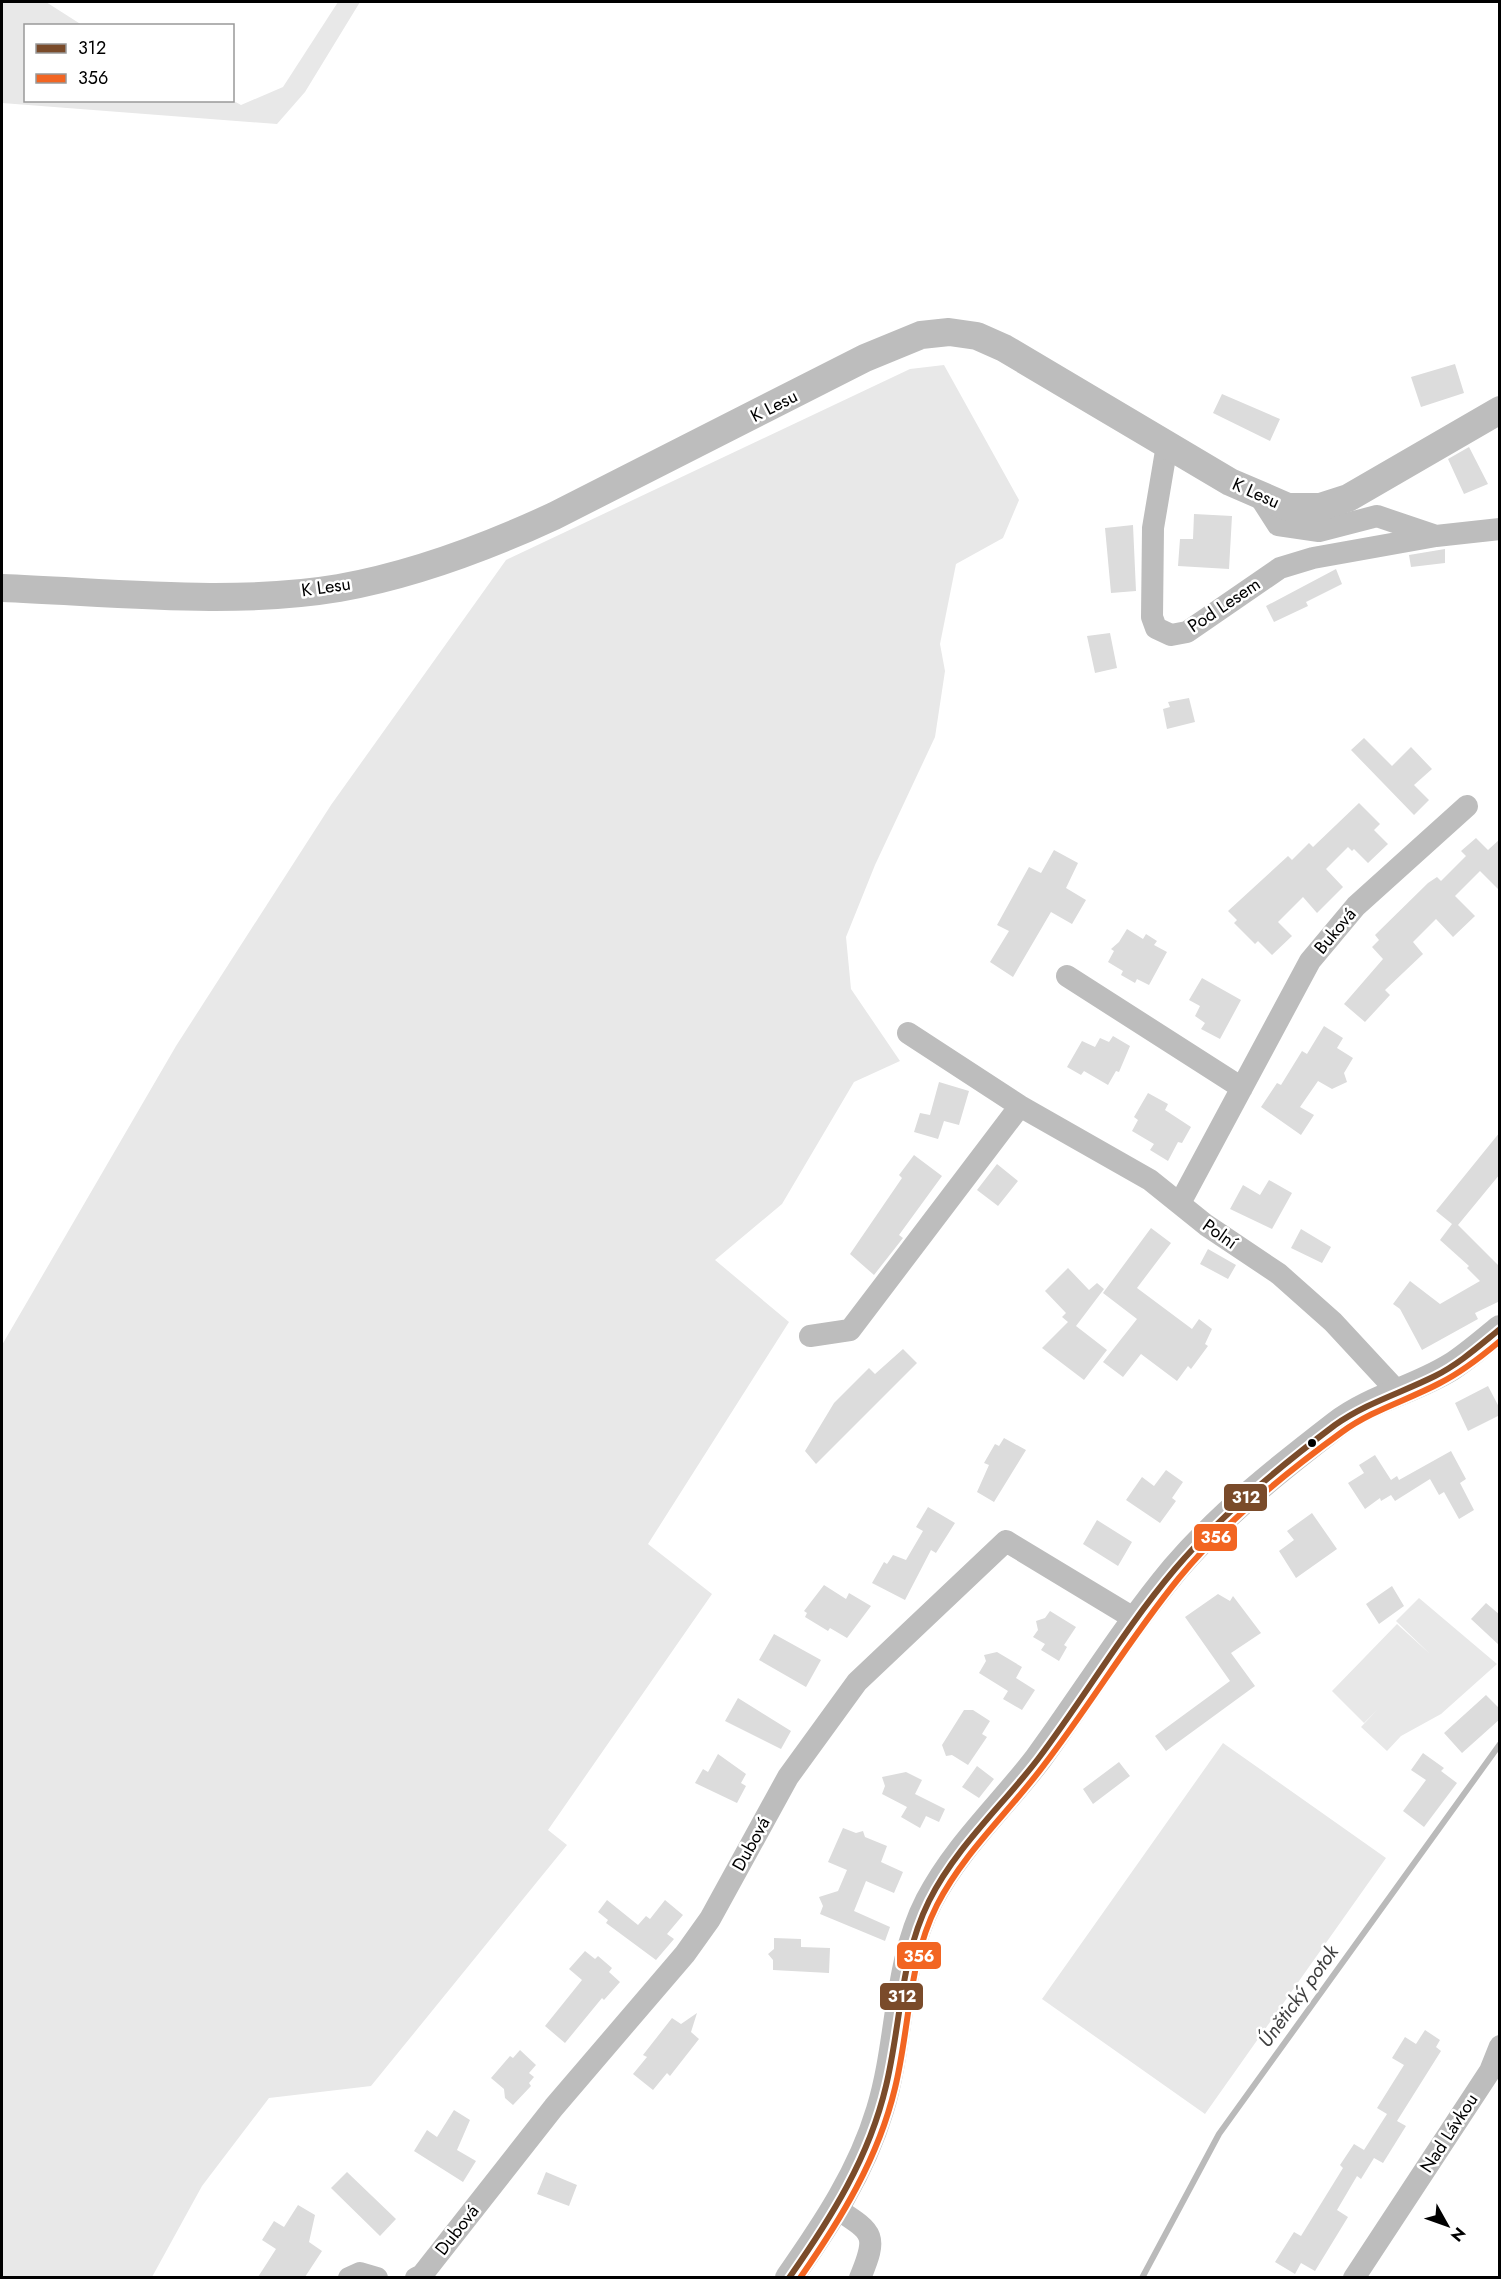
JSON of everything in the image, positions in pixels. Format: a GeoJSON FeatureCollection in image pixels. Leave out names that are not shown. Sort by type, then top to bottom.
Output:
{"type":"FeatureCollection","features":[{"type":"Feature","properties":{"kind":"street","name":"K Lesu"},"geometry":{"type":"LineString","coordinates":[[2,588],[205,596],[273,594],[339,588],[411,569],[504,539],[555,516],[865,358],[921,335],[949,332],[976,336],[1004,348],[1167,446],[1260,497],[1288,507],[1320,507],[1348,498],[1500,410]]}},
{"type":"Feature","properties":{"kind":"street","name":"Pod Lesem"},"geometry":{"type":"LineString","coordinates":[[1167,446],[1153,528],[1152,617],[1156,628],[1171,635],[1187,632],[1280,568],[1313,558],[1436,536],[1500,529]]}},
{"type":"Feature","properties":{"kind":"street","name":"Pod Lesem"},"geometry":{"type":"LineString","coordinates":[[1260,497],[1278,525],[1319,531],[1377,516],[1436,536]]}},
{"type":"Feature","properties":{"kind":"street","name":"Buková"},"geometry":{"type":"LineString","coordinates":[[1180,1203],[1310,961],[1356,906],[1467,806]]}},
{"type":"Feature","properties":{"kind":"street"},"geometry":{"type":"LineString","coordinates":[[1067,976],[1242,1088]]}},
{"type":"Feature","properties":{"kind":"street","name":"Polní"},"geometry":{"type":"LineString","coordinates":[[908,1033],[1020,1106],[1150,1180],[1206,1226],[1279,1274],[1334,1323],[1397,1391]]}},
{"type":"Feature","properties":{"kind":"street"},"geometry":{"type":"LineString","coordinates":[[810,1336],[850,1330],[1020,1106]]}},
{"type":"Feature","properties":{"kind":"street"},"geometry":{"type":"LineString","coordinates":[[789,2277],[837,2208],[861,2161],[880,2110],[910,1955],[929,1902],[952,1863],[1035,1762],[1090,1687],[1135,1619],[1176,1567],[1220,1520],[1339,1423],[1365,1406],[1450,1367],[1500,1329]]}},
{"type":"Feature","properties":{"kind":"street","name":"Dubová"},"geometry":{"type":"LineString","coordinates":[[416,2277],[422,2275],[554,2107],[685,1954],[710,1919],[788,1777],[857,1682],[1006,1541],[1135,1619]]}},
{"type":"Feature","properties":{"kind":"street","name":"Nad Lávkou"},"geometry":{"type":"LineString","coordinates":[[1354,2277],[1490,2071],[1500,2046]]}},
{"type":"Feature","properties":{"kind":"street"},"geometry":{"type":"LineString","coordinates":[[837,2208],[862,2225],[870,2235],[871,2244],[860,2277]]}},
{"type":"Feature","properties":{"kind":"street"},"geometry":{"type":"LineString","coordinates":[[349,2277],[360,2272],[377,2277]]}},
{"type":"Feature","properties":{"kind":"shaded area"},"geometry":{"type":"Polygon","coordinates":[[[2,2],[46,2],[80,24],[24,24],[24,102],[234,101],[241,105],[283,87],[338,2],[360,2],[305,92],[277,124],[2,103],[2,2]]]}},
{"type":"Feature","properties":{"kind":"shaded area"},"geometry":{"type":"Polygon","coordinates":[[[944,365],[1019,500],[1003,538],[956,564],[940,644],[945,671],[935,737],[875,865],[846,937],[851,989],[900,1061],[854,1082],[782,1204],[715,1260],[789,1322],[648,1544],[712,1594],[548,1830],[567,1845],[371,2086],[269,2098],[202,2186],[152,2277],[2,2277],[2,1345],[176,1046],[331,805],[506,560],[910,369],[944,365]]]}},
{"type":"Feature","properties":{"kind":"shaded area"},"geometry":{"type":"Polygon","coordinates":[[[1419,1598],[1497,1664],[1441,1714],[1401,1736],[1387,1751],[1361,1727],[1378,1709],[1364,1723],[1332,1691],[1397,1624],[1430,1654],[1396,1621],[1419,1598]]]}},
{"type":"Feature","properties":{"kind":"shaded area"},"geometry":{"type":"Polygon","coordinates":[[[1223,1743],[1386,1858],[1205,2114],[1042,1999],[1223,1743]]]}},
{"type":"Feature","properties":{"kind":"building"},"geometry":{"type":"Polygon","coordinates":[[[1455,364],[1464,393],[1421,407],[1411,377],[1455,364]]]}},
{"type":"Feature","properties":{"kind":"building"},"geometry":{"type":"Polygon","coordinates":[[[1222,394],[1280,419],[1270,441],[1213,413],[1222,394]]]}},
{"type":"Feature","properties":{"kind":"building"},"geometry":{"type":"Polygon","coordinates":[[[1469,447],[1488,484],[1464,494],[1448,459],[1469,447]]]}},
{"type":"Feature","properties":{"kind":"building"},"geometry":{"type":"Polygon","coordinates":[[[1194,514],[1232,516],[1229,569],[1178,566],[1180,539],[1193,539],[1194,514]]]}},
{"type":"Feature","properties":{"kind":"building"},"geometry":{"type":"Polygon","coordinates":[[[1133,525],[1136,591],[1111,593],[1105,528],[1133,525]]]}},
{"type":"Feature","properties":{"kind":"building"},"geometry":{"type":"Polygon","coordinates":[[[1445,549],[1445,563],[1411,567],[1409,555],[1445,549]]]}},
{"type":"Feature","properties":{"kind":"building"},"geometry":{"type":"Polygon","coordinates":[[[1336,569],[1342,584],[1306,602],[1308,606],[1274,622],[1266,606],[1336,569]]]}},
{"type":"Feature","properties":{"kind":"building"},"geometry":{"type":"Polygon","coordinates":[[[1110,633],[1117,668],[1095,673],[1087,636],[1110,633]]]}},
{"type":"Feature","properties":{"kind":"building"},"geometry":{"type":"Polygon","coordinates":[[[1189,698],[1195,722],[1167,729],[1163,709],[1170,707],[1168,702],[1189,698]]]}},
{"type":"Feature","properties":{"kind":"building"},"geometry":{"type":"Polygon","coordinates":[[[1364,738],[1392,766],[1411,747],[1432,769],[1414,785],[1429,800],[1414,815],[1351,750],[1364,738]]]}},
{"type":"Feature","properties":{"kind":"building"},"geometry":{"type":"Polygon","coordinates":[[[1359,803],[1380,824],[1374,830],[1388,844],[1368,863],[1354,849],[1352,851],[1348,847],[1326,869],[1343,887],[1317,913],[1303,897],[1278,922],[1292,936],[1272,955],[1258,941],[1255,944],[1234,923],[1237,920],[1228,911],[1288,856],[1292,860],[1309,843],[1313,847],[1359,803]]]}},
{"type":"Feature","properties":{"kind":"building"},"geometry":{"type":"Polygon","coordinates":[[[1476,838],[1488,850],[1500,839],[1500,891],[1480,871],[1455,896],[1475,916],[1453,937],[1436,919],[1413,942],[1423,954],[1385,990],[1390,995],[1365,1022],[1344,1004],[1383,959],[1372,947],[1379,940],[1375,935],[1428,883],[1437,877],[1441,881],[1466,856],[1461,851],[1476,838]]]}},
{"type":"Feature","properties":{"kind":"building"},"geometry":{"type":"Polygon","coordinates":[[[1054,850],[1078,863],[1066,888],[1086,900],[1072,924],[1051,912],[1013,977],[990,962],[1009,931],[997,925],[1029,867],[1041,873],[1054,850]]]}},
{"type":"Feature","properties":{"kind":"building"},"geometry":{"type":"Polygon","coordinates":[[[1127,929],[1143,939],[1146,934],[1157,941],[1154,945],[1167,952],[1149,985],[1137,979],[1135,983],[1121,975],[1123,971],[1108,962],[1114,951],[1111,949],[1119,942],[1127,929]]]}},
{"type":"Feature","properties":{"kind":"building"},"geometry":{"type":"Polygon","coordinates":[[[1202,978],[1241,1000],[1220,1039],[1201,1029],[1205,1023],[1195,1016],[1200,1006],[1189,1000],[1202,978]]]}},
{"type":"Feature","properties":{"kind":"building"},"geometry":{"type":"Polygon","coordinates":[[[1324,1026],[1343,1038],[1337,1048],[1353,1058],[1344,1073],[1347,1082],[1332,1089],[1318,1081],[1300,1107],[1314,1115],[1301,1135],[1261,1107],[1277,1083],[1281,1085],[1302,1051],[1307,1054],[1324,1026]]]}},
{"type":"Feature","properties":{"kind":"building"},"geometry":{"type":"Polygon","coordinates":[[[1113,1036],[1130,1046],[1119,1072],[1116,1071],[1108,1085],[1084,1071],[1081,1075],[1067,1067],[1082,1041],[1095,1047],[1100,1038],[1109,1042],[1113,1036]]]}},
{"type":"Feature","properties":{"kind":"building"},"geometry":{"type":"Polygon","coordinates":[[[939,1082],[969,1091],[959,1125],[944,1121],[938,1139],[914,1132],[920,1113],[930,1115],[939,1082]]]}},
{"type":"Feature","properties":{"kind":"building"},"geometry":{"type":"Polygon","coordinates":[[[1148,1093],[1168,1104],[1165,1110],[1191,1127],[1182,1143],[1178,1142],[1168,1161],[1150,1150],[1154,1144],[1132,1131],[1138,1120],[1134,1117],[1148,1093]]]}},
{"type":"Feature","properties":{"kind":"building"},"geometry":{"type":"Polygon","coordinates":[[[1500,1132],[1500,1174],[1458,1225],[1500,1267],[1500,1301],[1475,1313],[1478,1319],[1422,1350],[1400,1309],[1393,1304],[1410,1281],[1440,1304],[1480,1281],[1467,1268],[1469,1266],[1440,1240],[1452,1224],[1436,1211],[1500,1132]]]}},
{"type":"Feature","properties":{"kind":"building"},"geometry":{"type":"Polygon","coordinates":[[[914,1155],[942,1176],[899,1235],[903,1238],[874,1275],[850,1254],[902,1178],[899,1175],[914,1155]]]}},
{"type":"Feature","properties":{"kind":"building"},"geometry":{"type":"Polygon","coordinates":[[[997,1164],[1018,1181],[998,1206],[977,1190],[997,1164]]]}},
{"type":"Feature","properties":{"kind":"building"},"geometry":{"type":"Polygon","coordinates":[[[1269,1180],[1292,1193],[1272,1229],[1230,1209],[1243,1185],[1260,1195],[1269,1180]]]}},
{"type":"Feature","properties":{"kind":"building"},"geometry":{"type":"Polygon","coordinates":[[[1151,1228],[1171,1243],[1137,1288],[1192,1329],[1199,1319],[1212,1329],[1205,1344],[1208,1346],[1191,1369],[1188,1366],[1177,1381],[1141,1354],[1123,1377],[1103,1362],[1137,1319],[1103,1293],[1151,1228]]]}},
{"type":"Feature","properties":{"kind":"building"},"geometry":{"type":"Polygon","coordinates":[[[1301,1229],[1331,1247],[1322,1263],[1291,1248],[1301,1229]]]}},
{"type":"Feature","properties":{"kind":"building"},"geometry":{"type":"Polygon","coordinates":[[[1208,1249],[1236,1265],[1228,1279],[1200,1264],[1208,1249]]]}},
{"type":"Feature","properties":{"kind":"building"},"geometry":{"type":"Polygon","coordinates":[[[1068,1268],[1089,1290],[1097,1283],[1104,1289],[1076,1326],[1107,1350],[1084,1380],[1042,1348],[1068,1322],[1062,1317],[1066,1313],[1045,1291],[1068,1268]]]}},
{"type":"Feature","properties":{"kind":"building"},"geometry":{"type":"Polygon","coordinates":[[[903,1349],[917,1363],[816,1464],[805,1451],[834,1403],[869,1368],[875,1374],[903,1349]]]}},
{"type":"Feature","properties":{"kind":"building"},"geometry":{"type":"Polygon","coordinates":[[[1488,1386],[1500,1409],[1500,1415],[1468,1431],[1455,1403],[1488,1386]]]}},
{"type":"Feature","properties":{"kind":"building"},"geometry":{"type":"Polygon","coordinates":[[[1004,1438],[1026,1450],[994,1502],[977,1492],[989,1465],[984,1463],[995,1444],[999,1446],[1004,1438]]]}},
{"type":"Feature","properties":{"kind":"building"},"geometry":{"type":"Polygon","coordinates":[[[1451,1451],[1466,1479],[1460,1483],[1474,1510],[1459,1519],[1444,1492],[1439,1495],[1430,1479],[1395,1501],[1391,1495],[1381,1501],[1380,1498],[1365,1509],[1348,1483],[1364,1473],[1359,1465],[1375,1455],[1391,1480],[1397,1476],[1399,1480],[1451,1451]]]}},
{"type":"Feature","properties":{"kind":"building"},"geometry":{"type":"Polygon","coordinates":[[[1166,1470],[1183,1482],[1172,1498],[1176,1501],[1160,1523],[1126,1500],[1142,1477],[1154,1486],[1166,1470]]]}},
{"type":"Feature","properties":{"kind":"building"},"geometry":{"type":"Polygon","coordinates":[[[928,1507],[955,1523],[936,1553],[931,1550],[905,1600],[872,1583],[884,1562],[887,1564],[893,1555],[906,1560],[923,1531],[916,1527],[928,1507]]]}},
{"type":"Feature","properties":{"kind":"building"},"geometry":{"type":"Polygon","coordinates":[[[1312,1513],[1337,1549],[1296,1578],[1279,1551],[1294,1540],[1287,1531],[1312,1513]]]}},
{"type":"Feature","properties":{"kind":"building"},"geometry":{"type":"Polygon","coordinates":[[[1097,1520],[1132,1542],[1118,1566],[1083,1544],[1097,1520]]]}},
{"type":"Feature","properties":{"kind":"building"},"geometry":{"type":"Polygon","coordinates":[[[824,1585],[846,1599],[849,1593],[871,1606],[847,1638],[830,1628],[828,1631],[805,1617],[807,1613],[804,1611],[824,1585]]]}},
{"type":"Feature","properties":{"kind":"building"},"geometry":{"type":"Polygon","coordinates":[[[1392,1586],[1404,1606],[1379,1624],[1366,1604],[1392,1586]]]}},
{"type":"Feature","properties":{"kind":"building"},"geometry":{"type":"Polygon","coordinates":[[[1218,1594],[1230,1601],[1233,1596],[1261,1633],[1231,1653],[1255,1686],[1166,1751],[1155,1736],[1230,1681],[1185,1617],[1218,1594]]]}},
{"type":"Feature","properties":{"kind":"building"},"geometry":{"type":"Polygon","coordinates":[[[1486,1603],[1500,1615],[1500,1646],[1471,1619],[1486,1603]]]}},
{"type":"Feature","properties":{"kind":"building"},"geometry":{"type":"Polygon","coordinates":[[[1050,1611],[1076,1627],[1064,1645],[1067,1647],[1059,1661],[1041,1650],[1045,1644],[1033,1637],[1038,1630],[1036,1621],[1045,1618],[1050,1611]]]}},
{"type":"Feature","properties":{"kind":"building"},"geometry":{"type":"Polygon","coordinates":[[[774,1634],[821,1660],[806,1687],[759,1660],[774,1634]]]}},
{"type":"Feature","properties":{"kind":"building"},"geometry":{"type":"Polygon","coordinates":[[[997,1652],[1022,1667],[1016,1678],[1035,1690],[1022,1710],[1003,1699],[1008,1691],[979,1673],[986,1661],[984,1655],[997,1652]]]}},
{"type":"Feature","properties":{"kind":"building"},"geometry":{"type":"Polygon","coordinates":[[[1486,1695],[1500,1709],[1500,1719],[1462,1753],[1444,1733],[1486,1695]]]}},
{"type":"Feature","properties":{"kind":"building"},"geometry":{"type":"Polygon","coordinates":[[[738,1698],[791,1731],[781,1749],[725,1721],[738,1698]]]}},
{"type":"Feature","properties":{"kind":"building"},"geometry":{"type":"Polygon","coordinates":[[[964,1710],[973,1710],[990,1721],[982,1734],[987,1737],[968,1765],[952,1755],[946,1756],[942,1745],[964,1710]]]}},
{"type":"Feature","properties":{"kind":"building"},"geometry":{"type":"Polygon","coordinates":[[[1423,1753],[1444,1768],[1441,1771],[1457,1783],[1424,1827],[1403,1811],[1426,1780],[1411,1770],[1423,1753]]]}},
{"type":"Feature","properties":{"kind":"building"},"geometry":{"type":"Polygon","coordinates":[[[718,1754],[746,1774],[741,1783],[746,1786],[737,1803],[695,1783],[703,1769],[708,1772],[718,1754]]]}},
{"type":"Feature","properties":{"kind":"building"},"geometry":{"type":"Polygon","coordinates":[[[1119,1762],[1130,1776],[1093,1804],[1083,1789],[1119,1762]]]}},
{"type":"Feature","properties":{"kind":"building"},"geometry":{"type":"Polygon","coordinates":[[[977,1766],[994,1779],[979,1798],[962,1787],[977,1766]]]}},
{"type":"Feature","properties":{"kind":"building"},"geometry":{"type":"Polygon","coordinates":[[[906,1772],[922,1780],[915,1794],[945,1809],[939,1822],[926,1816],[920,1828],[901,1817],[907,1807],[882,1794],[885,1786],[882,1777],[906,1772]]]}},
{"type":"Feature","properties":{"kind":"building"},"geometry":{"type":"Polygon","coordinates":[[[843,1828],[856,1833],[863,1831],[865,1837],[887,1846],[881,1862],[903,1872],[894,1893],[866,1881],[854,1911],[890,1927],[885,1941],[820,1914],[823,1906],[819,1897],[838,1891],[847,1870],[828,1862],[843,1828]]]}},
{"type":"Feature","properties":{"kind":"building"},"geometry":{"type":"Polygon","coordinates":[[[607,1900],[638,1925],[646,1916],[650,1919],[665,1900],[683,1915],[667,1934],[674,1939],[656,1960],[606,1923],[608,1920],[598,1912],[607,1900]]]}},
{"type":"Feature","properties":{"kind":"building"},"geometry":{"type":"Polygon","coordinates":[[[774,1938],[801,1939],[801,1947],[830,1948],[829,1973],[773,1970],[773,1960],[768,1954],[774,1949],[774,1938]]]}},
{"type":"Feature","properties":{"kind":"building"},"geometry":{"type":"Polygon","coordinates":[[[585,1951],[595,1959],[598,1956],[612,1968],[609,1972],[620,1982],[604,2000],[602,1998],[565,2043],[545,2026],[582,1980],[569,1969],[585,1951]]]}},
{"type":"Feature","properties":{"kind":"building"},"geometry":{"type":"Polygon","coordinates":[[[697,2013],[691,2032],[699,2039],[670,2076],[667,2073],[653,2090],[633,2074],[647,2057],[643,2055],[672,2018],[681,2024],[697,2013]]]}},
{"type":"Feature","properties":{"kind":"building"},"geometry":{"type":"Polygon","coordinates":[[[1425,2030],[1440,2040],[1436,2047],[1441,2051],[1397,2121],[1406,2126],[1383,2163],[1374,2158],[1361,2179],[1357,2176],[1337,2210],[1348,2217],[1315,2271],[1301,2263],[1295,2274],[1275,2262],[1294,2232],[1301,2236],[1343,2168],[1340,2165],[1354,2144],[1364,2150],[1387,2114],[1377,2108],[1404,2065],[1392,2058],[1405,2037],[1416,2044],[1425,2030]]]}},
{"type":"Feature","properties":{"kind":"building"},"geometry":{"type":"Polygon","coordinates":[[[520,2050],[536,2065],[529,2073],[534,2077],[529,2083],[531,2086],[513,2105],[505,2098],[504,2089],[491,2078],[510,2056],[513,2058],[520,2050]]]}},
{"type":"Feature","properties":{"kind":"building"},"geometry":{"type":"Polygon","coordinates":[[[454,2110],[470,2120],[457,2150],[476,2161],[463,2182],[414,2151],[427,2130],[437,2137],[454,2110]]]}},
{"type":"Feature","properties":{"kind":"building"},"geometry":{"type":"Polygon","coordinates":[[[347,2172],[396,2219],[380,2236],[331,2188],[347,2172]]]}},
{"type":"Feature","properties":{"kind":"building"},"geometry":{"type":"Polygon","coordinates":[[[546,2172],[577,2185],[569,2206],[537,2194],[546,2172]]]}},
{"type":"Feature","properties":{"kind":"building"},"geometry":{"type":"Polygon","coordinates":[[[298,2205],[315,2215],[309,2242],[322,2251],[305,2277],[258,2277],[276,2249],[262,2240],[274,2221],[284,2227],[298,2205]]]}},
{"type":"Feature","properties":{"kind":"waterway","name":"Únětický potok"},"geometry":{"type":"LineString","coordinates":[[1142,2278],[1219,2134],[1500,1744]]}},
{"type":"Feature","properties":{"kind":"transit line","name":"312"},"geometry":{"type":"LineString","coordinates":[[789,2278],[834,2210],[870,2138],[886,2086],[912,1946],[929,1901],[952,1863],[1038,1759],[1156,1592],[1211,1530],[1271,1475],[1335,1425],[1371,1404],[1444,1371],[1500,1329]]}},
{"type":"Feature","properties":{"kind":"transit line","name":"356"},"geometry":{"type":"LineString","coordinates":[[800,2278],[844,2211],[879,2139],[888,2114],[900,2065],[920,1949],[937,1905],[960,1867],[1044,1765],[1179,1578],[1235,1518],[1342,1432],[1365,1417],[1448,1379],[1500,1341]]}}]}
